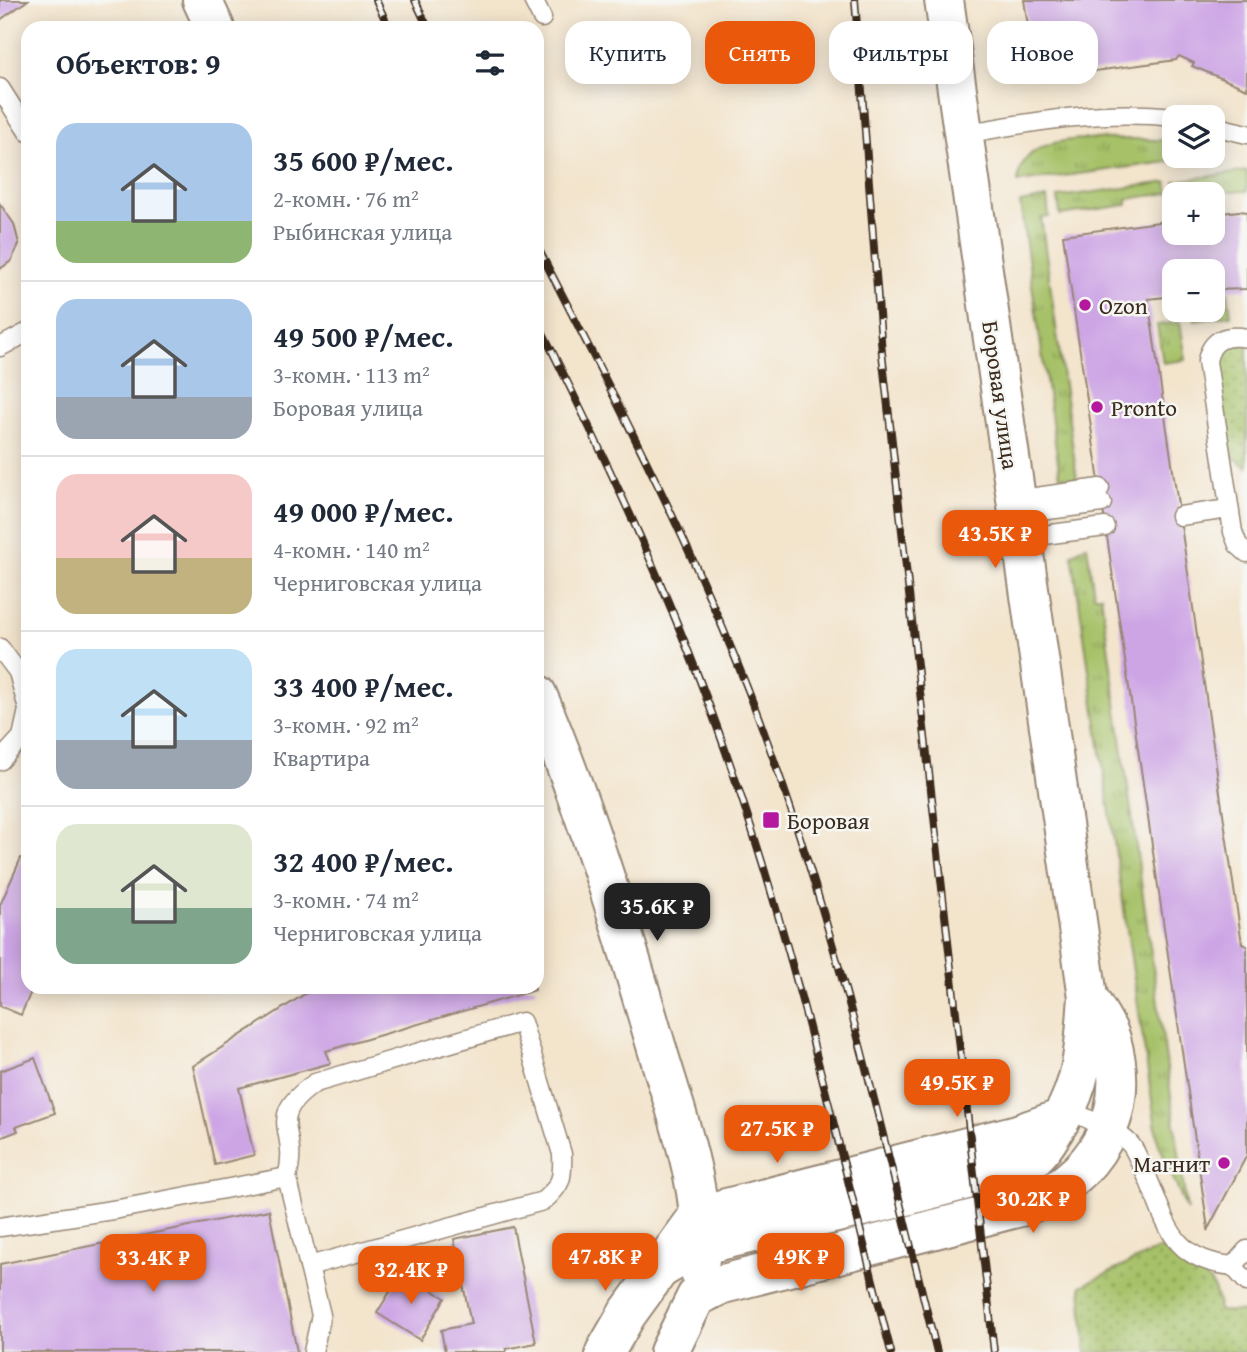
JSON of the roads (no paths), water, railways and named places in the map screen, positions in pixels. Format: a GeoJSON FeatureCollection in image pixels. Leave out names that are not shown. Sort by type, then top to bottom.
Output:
{"type":"FeatureCollection","features":[{"type":"Feature","properties":{"kind":"street"},"geometry":{"type":"LineString","coordinates":[[202,0],[212,21]]}},
{"type":"Feature","properties":{"kind":"street","name":"Боровая улица"},"geometry":{"type":"LineString","coordinates":[[700,1230],[875,1188],[1024,1165],[1037,1156],[1052,1138],[1083,1071],[1088,998],[944,0]]}},
{"type":"Feature","properties":{"kind":"street"},"geometry":{"type":"LineString","coordinates":[[544,712],[592,834],[682,1133],[700,1230],[696,1297],[668,1352]]}},
{"type":"Feature","properties":{"kind":"street","name":"Боровая улица"},"geometry":{"type":"LineString","coordinates":[[696,1297],[756,1274],[1045,1198],[1065,1187],[1085,1169],[1108,1130],[1116,1086],[1111,1038],[1088,998]]}},
{"type":"Feature","properties":{"kind":"street"},"geometry":{"type":"LineString","coordinates":[[605,1352],[627,1314],[660,1269],[700,1230]]}},
{"type":"Feature","properties":{"kind":"lane"},"geometry":{"type":"LineString","coordinates":[[533,0],[542,18]]}},
{"type":"Feature","properties":{"kind":"lane"},"geometry":{"type":"LineString","coordinates":[[0,88],[21,121]]}},
{"type":"Feature","properties":{"kind":"lane"},"geometry":{"type":"LineString","coordinates":[[965,134],[1076,117],[1137,113],[1162,116]]}},
{"type":"Feature","properties":{"kind":"lane"},"geometry":{"type":"LineString","coordinates":[[1225,129],[1247,134]]}},
{"type":"Feature","properties":{"kind":"lane"},"geometry":{"type":"LineString","coordinates":[[0,347],[21,336]]}},
{"type":"Feature","properties":{"kind":"lane"},"geometry":{"type":"LineString","coordinates":[[1247,338],[1224,338],[1215,341],[1209,349],[1207,361],[1229,509],[1238,545],[1247,553]]}},
{"type":"Feature","properties":{"kind":"lane"},"geometry":{"type":"LineString","coordinates":[[1018,517],[1101,496]]}},
{"type":"Feature","properties":{"kind":"lane"},"geometry":{"type":"LineString","coordinates":[[1180,516],[1229,509]]}},
{"type":"Feature","properties":{"kind":"lane"},"geometry":{"type":"LineString","coordinates":[[1018,517],[1105,527]]}},
{"type":"Feature","properties":{"kind":"lane"},"geometry":{"type":"LineString","coordinates":[[0,648],[18,672],[21,683]]}},
{"type":"Feature","properties":{"kind":"lane"},"geometry":{"type":"LineString","coordinates":[[0,761],[21,738]]}},
{"type":"Feature","properties":{"kind":"lane"},"geometry":{"type":"LineString","coordinates":[[309,1266],[543,1200],[557,1189],[562,1174],[562,1154],[522,1022],[315,1083],[292,1098],[284,1121],[293,1157],[287,1177],[321,1315],[313,1352]]}},
{"type":"Feature","properties":{"kind":"lane"},"geometry":{"type":"LineString","coordinates":[[1064,1114],[1108,1130],[1129,1143],[1147,1174],[1168,1230],[1179,1247],[1216,1265],[1233,1266],[1247,1282]]}},
{"type":"Feature","properties":{"kind":"lane"},"geometry":{"type":"LineString","coordinates":[[0,1227],[119,1209],[287,1177]]}},
{"type":"Feature","properties":{"kind":"lane"},"geometry":{"type":"LineString","coordinates":[[1233,1266],[1247,1250]]}},
{"type":"Feature","properties":{"kind":"railway"},"geometry":{"type":"LineString","coordinates":[[376,0],[386,21]]}},
{"type":"Feature","properties":{"kind":"railway"},"geometry":{"type":"LineString","coordinates":[[415,0],[425,21]]}},
{"type":"Feature","properties":{"kind":"railway"},"geometry":{"type":"LineString","coordinates":[[855,0],[882,353],[994,1352]]}},
{"type":"Feature","properties":{"kind":"railway"},"geometry":{"type":"LineString","coordinates":[[544,260],[661,492],[718,618],[769,746],[795,820],[840,971],[937,1352]]}},
{"type":"Feature","properties":{"kind":"railway"},"geometry":{"type":"LineString","coordinates":[[544,335],[590,428],[664,591],[728,758],[796,979],[891,1352]]}},
{"type":"Feature","properties":{"kind":"place","name":"Ozon"},"geometry":{"type":"Point","coordinates":[1085,305]}},
{"type":"Feature","properties":{"kind":"place","name":"Pronto"},"geometry":{"type":"Point","coordinates":[1097,407]}},
{"type":"Feature","properties":{"kind":"place","name":"Боровая"},"geometry":{"type":"Point","coordinates":[771,820]}},
{"type":"Feature","properties":{"kind":"place","name":"Магнит"},"geometry":{"type":"Point","coordinates":[1224,1163]}}]}
